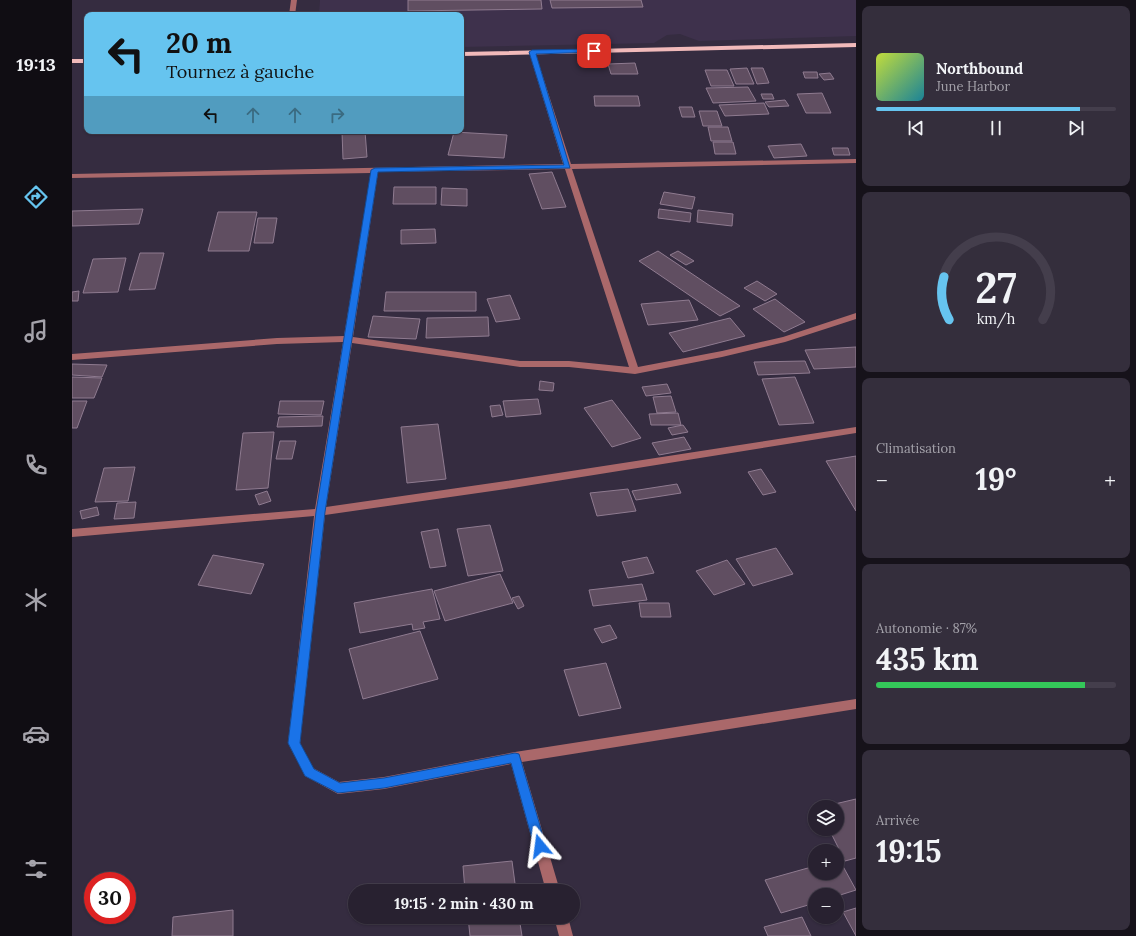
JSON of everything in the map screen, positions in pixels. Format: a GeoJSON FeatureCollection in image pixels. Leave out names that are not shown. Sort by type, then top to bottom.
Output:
{"type":"FeatureCollection","features":[{"type":"Feature","properties":{"kind":"main road"},"geometry":{"type":"LineString","coordinates":[[464,54],[856,45]]}},
{"type":"Feature","properties":{"kind":"main road"},"geometry":{"type":"LineString","coordinates":[[72,61],[84,61]]}},
{"type":"Feature","properties":{"kind":"street"},"geometry":{"type":"LineString","coordinates":[[292,12],[294,0]]}},
{"type":"Feature","properties":{"kind":"street"},"geometry":{"type":"LineString","coordinates":[[532,52],[635,371]]}},
{"type":"Feature","properties":{"kind":"street"},"geometry":{"type":"LineString","coordinates":[[72,176],[856,161]]}},
{"type":"Feature","properties":{"kind":"street"},"geometry":{"type":"LineString","coordinates":[[375,170],[320,512],[294,743],[310,772],[338,788],[384,783],[515,758],[856,704]]}},
{"type":"Feature","properties":{"kind":"street"},"geometry":{"type":"LineString","coordinates":[[72,357],[277,341],[347,339],[520,364],[569,364],[635,371],[722,354],[785,339],[856,316]]}},
{"type":"Feature","properties":{"kind":"street"},"geometry":{"type":"LineString","coordinates":[[72,533],[320,512],[506,485],[856,430]]}},
{"type":"Feature","properties":{"kind":"street"},"geometry":{"type":"LineString","coordinates":[[515,758],[551,884]]}},
{"type":"Feature","properties":{"kind":"street"},"geometry":{"type":"LineString","coordinates":[[563,924],[566,936]]}},
{"type":"Feature","properties":{"kind":"shaded area"},"geometry":{"type":"Polygon","coordinates":[[[320,0],[856,0],[856,36],[699,41],[680,34],[667,35],[654,43],[464,47],[464,12],[319,12],[320,0]]]}},
{"type":"Feature","properties":{"kind":"building"},"geometry":{"type":"Polygon","coordinates":[[[408,0],[541,0],[542,9],[408,11],[408,0]]]}},
{"type":"Feature","properties":{"kind":"building"},"geometry":{"type":"Polygon","coordinates":[[[550,0],[641,0],[643,7],[552,8],[550,0]]]}},
{"type":"Feature","properties":{"kind":"building"},"geometry":{"type":"Polygon","coordinates":[[[635,63],[638,74],[611,74],[608,64],[635,63]]]}},
{"type":"Feature","properties":{"kind":"building"},"geometry":{"type":"Polygon","coordinates":[[[747,68],[754,84],[736,84],[730,69],[747,68]]]}},
{"type":"Feature","properties":{"kind":"building"},"geometry":{"type":"Polygon","coordinates":[[[751,68],[763,68],[769,83],[757,84],[751,68]]]}},
{"type":"Feature","properties":{"kind":"building"},"geometry":{"type":"Polygon","coordinates":[[[705,70],[727,70],[734,86],[711,86],[705,70]]]}},
{"type":"Feature","properties":{"kind":"building"},"geometry":{"type":"Polygon","coordinates":[[[803,72],[817,72],[818,78],[805,78],[803,72]]]}},
{"type":"Feature","properties":{"kind":"building"},"geometry":{"type":"Polygon","coordinates":[[[830,73],[834,79],[824,80],[819,74],[830,73]]]}},
{"type":"Feature","properties":{"kind":"building"},"geometry":{"type":"Polygon","coordinates":[[[748,87],[756,101],[713,103],[706,88],[748,87]]]}},
{"type":"Feature","properties":{"kind":"building"},"geometry":{"type":"Polygon","coordinates":[[[822,93],[831,113],[806,113],[797,94],[822,93]]]}},
{"type":"Feature","properties":{"kind":"building"},"geometry":{"type":"Polygon","coordinates":[[[761,94],[772,94],[774,99],[763,99],[761,94]]]}},
{"type":"Feature","properties":{"kind":"building"},"geometry":{"type":"Polygon","coordinates":[[[594,96],[638,96],[640,106],[595,106],[594,96]]]}},
{"type":"Feature","properties":{"kind":"building"},"geometry":{"type":"Polygon","coordinates":[[[785,100],[789,106],[769,107],[765,102],[785,100]]]}},
{"type":"Feature","properties":{"kind":"building"},"geometry":{"type":"Polygon","coordinates":[[[764,103],[769,114],[725,116],[719,105],[764,103]]]}},
{"type":"Feature","properties":{"kind":"building"},"geometry":{"type":"Polygon","coordinates":[[[679,107],[692,107],[695,117],[682,117],[679,107]]]}},
{"type":"Feature","properties":{"kind":"building"},"geometry":{"type":"Polygon","coordinates":[[[699,111],[717,111],[722,126],[703,126],[699,111]]]}},
{"type":"Feature","properties":{"kind":"building"},"geometry":{"type":"Polygon","coordinates":[[[708,127],[728,127],[732,141],[711,141],[708,127]]]}},
{"type":"Feature","properties":{"kind":"building"},"geometry":{"type":"Polygon","coordinates":[[[464,133],[507,135],[504,158],[448,155],[453,134],[464,134],[464,133]]]}},
{"type":"Feature","properties":{"kind":"building"},"geometry":{"type":"Polygon","coordinates":[[[342,134],[365,134],[367,157],[343,159],[342,134]]]}},
{"type":"Feature","properties":{"kind":"building"},"geometry":{"type":"Polygon","coordinates":[[[713,142],[733,142],[736,154],[715,154],[713,142]]]}},
{"type":"Feature","properties":{"kind":"building"},"geometry":{"type":"Polygon","coordinates":[[[801,144],[807,156],[774,158],[768,146],[801,144]]]}},
{"type":"Feature","properties":{"kind":"building"},"geometry":{"type":"Polygon","coordinates":[[[832,148],[848,148],[850,155],[834,155],[832,148]]]}},
{"type":"Feature","properties":{"kind":"building"},"geometry":{"type":"Polygon","coordinates":[[[552,172],[566,207],[542,209],[529,174],[552,172]]]}},
{"type":"Feature","properties":{"kind":"building"},"geometry":{"type":"Polygon","coordinates":[[[394,187],[436,187],[436,204],[393,204],[394,187]]]}},
{"type":"Feature","properties":{"kind":"building"},"geometry":{"type":"Polygon","coordinates":[[[442,188],[467,189],[467,206],[441,205],[442,188]]]}},
{"type":"Feature","properties":{"kind":"building"},"geometry":{"type":"Polygon","coordinates":[[[664,192],[695,197],[692,209],[660,204],[664,192]]]}},
{"type":"Feature","properties":{"kind":"building"},"geometry":{"type":"Polygon","coordinates":[[[143,209],[139,224],[72,226],[72,211],[143,209]]]}},
{"type":"Feature","properties":{"kind":"building"},"geometry":{"type":"Polygon","coordinates":[[[659,209],[691,213],[690,222],[658,218],[659,209]]]}},
{"type":"Feature","properties":{"kind":"building"},"geometry":{"type":"Polygon","coordinates":[[[698,210],[733,214],[732,226],[697,222],[698,210]]]}},
{"type":"Feature","properties":{"kind":"building"},"geometry":{"type":"Polygon","coordinates":[[[218,212],[257,212],[249,251],[208,251],[218,212]]]}},
{"type":"Feature","properties":{"kind":"building"},"geometry":{"type":"Polygon","coordinates":[[[258,218],[277,218],[273,243],[254,243],[258,218]]]}},
{"type":"Feature","properties":{"kind":"building"},"geometry":{"type":"Polygon","coordinates":[[[435,229],[436,243],[401,244],[401,230],[435,229]]]}},
{"type":"Feature","properties":{"kind":"building"},"geometry":{"type":"Polygon","coordinates":[[[658,251],[740,306],[720,316],[639,261],[658,251]]]}},
{"type":"Feature","properties":{"kind":"building"},"geometry":{"type":"Polygon","coordinates":[[[678,251],[694,261],[686,265],[670,255],[678,251]]]}},
{"type":"Feature","properties":{"kind":"building"},"geometry":{"type":"Polygon","coordinates":[[[140,253],[164,253],[155,289],[129,290],[140,253]]]}},
{"type":"Feature","properties":{"kind":"building"},"geometry":{"type":"Polygon","coordinates":[[[126,258],[118,292],[83,293],[93,259],[126,258]]]}},
{"type":"Feature","properties":{"kind":"building"},"geometry":{"type":"Polygon","coordinates":[[[757,281],[777,294],[765,301],[744,288],[757,281]]]}},
{"type":"Feature","properties":{"kind":"building"},"geometry":{"type":"Polygon","coordinates":[[[79,291],[78,301],[72,301],[72,292],[79,291]]]}},
{"type":"Feature","properties":{"kind":"building"},"geometry":{"type":"Polygon","coordinates":[[[386,292],[476,292],[476,311],[384,311],[386,292]]]}},
{"type":"Feature","properties":{"kind":"building"},"geometry":{"type":"Polygon","coordinates":[[[510,295],[520,319],[496,322],[487,299],[510,295]]]}},
{"type":"Feature","properties":{"kind":"building"},"geometry":{"type":"Polygon","coordinates":[[[775,299],[805,322],[784,332],[753,309],[775,299]]]}},
{"type":"Feature","properties":{"kind":"building"},"geometry":{"type":"Polygon","coordinates":[[[689,300],[698,320],[648,325],[641,304],[689,300]]]}},
{"type":"Feature","properties":{"kind":"building"},"geometry":{"type":"Polygon","coordinates":[[[373,316],[420,319],[416,339],[368,337],[373,316]]]}},
{"type":"Feature","properties":{"kind":"building"},"geometry":{"type":"Polygon","coordinates":[[[488,317],[489,336],[426,338],[427,318],[488,317]]]}},
{"type":"Feature","properties":{"kind":"building"},"geometry":{"type":"Polygon","coordinates":[[[730,318],[745,336],[683,352],[669,333],[730,318]]]}},
{"type":"Feature","properties":{"kind":"building"},"geometry":{"type":"Polygon","coordinates":[[[856,347],[856,367],[814,369],[805,350],[856,347]]]}},
{"type":"Feature","properties":{"kind":"building"},"geometry":{"type":"Polygon","coordinates":[[[805,361],[810,373],[758,375],[754,362],[805,361]]]}},
{"type":"Feature","properties":{"kind":"building"},"geometry":{"type":"Polygon","coordinates":[[[72,364],[107,365],[102,377],[72,375],[72,364]]]}},
{"type":"Feature","properties":{"kind":"building"},"geometry":{"type":"Polygon","coordinates":[[[72,377],[102,378],[94,398],[72,398],[72,377]]]}},
{"type":"Feature","properties":{"kind":"building"},"geometry":{"type":"Polygon","coordinates":[[[795,377],[814,423],[779,425],[762,379],[795,377]]]}},
{"type":"Feature","properties":{"kind":"building"},"geometry":{"type":"Polygon","coordinates":[[[540,381],[554,383],[553,391],[539,390],[540,381]]]}},
{"type":"Feature","properties":{"kind":"building"},"geometry":{"type":"Polygon","coordinates":[[[667,384],[671,393],[646,396],[642,387],[667,384]]]}},
{"type":"Feature","properties":{"kind":"building"},"geometry":{"type":"Polygon","coordinates":[[[671,396],[676,412],[657,413],[653,397],[671,396]]]}},
{"type":"Feature","properties":{"kind":"building"},"geometry":{"type":"Polygon","coordinates":[[[538,399],[541,414],[506,417],[503,401],[538,399]]]}},
{"type":"Feature","properties":{"kind":"building"},"geometry":{"type":"Polygon","coordinates":[[[612,400],[641,438],[612,447],[584,408],[612,400]]]}},
{"type":"Feature","properties":{"kind":"building"},"geometry":{"type":"Polygon","coordinates":[[[72,401],[87,401],[77,428],[72,428],[72,401]]]}},
{"type":"Feature","properties":{"kind":"building"},"geometry":{"type":"Polygon","coordinates":[[[280,401],[324,401],[321,415],[278,414],[280,401]]]}},
{"type":"Feature","properties":{"kind":"building"},"geometry":{"type":"Polygon","coordinates":[[[500,405],[503,415],[492,417],[490,406],[500,405]]]}},
{"type":"Feature","properties":{"kind":"building"},"geometry":{"type":"Polygon","coordinates":[[[678,413],[681,425],[651,425],[649,414],[678,413]]]}},
{"type":"Feature","properties":{"kind":"building"},"geometry":{"type":"Polygon","coordinates":[[[323,416],[322,426],[277,427],[279,417],[323,416]]]}},
{"type":"Feature","properties":{"kind":"building"},"geometry":{"type":"Polygon","coordinates":[[[438,424],[446,479],[407,483],[401,427],[438,424]]]}},
{"type":"Feature","properties":{"kind":"building"},"geometry":{"type":"Polygon","coordinates":[[[683,425],[688,432],[672,435],[668,428],[683,425]]]}},
{"type":"Feature","properties":{"kind":"building"},"geometry":{"type":"Polygon","coordinates":[[[274,432],[268,488],[236,490],[243,433],[274,432]]]}},
{"type":"Feature","properties":{"kind":"building"},"geometry":{"type":"Polygon","coordinates":[[[684,437],[691,449],[659,455],[652,443],[684,437]]]}},
{"type":"Feature","properties":{"kind":"building"},"geometry":{"type":"Polygon","coordinates":[[[280,441],[296,441],[292,459],[276,459],[280,441]]]}},
{"type":"Feature","properties":{"kind":"building"},"geometry":{"type":"Polygon","coordinates":[[[856,456],[856,511],[826,461],[856,456]]]}},
{"type":"Feature","properties":{"kind":"building"},"geometry":{"type":"Polygon","coordinates":[[[135,467],[128,501],[95,502],[104,468],[135,467]]]}},
{"type":"Feature","properties":{"kind":"building"},"geometry":{"type":"Polygon","coordinates":[[[761,469],[776,492],[763,495],[748,472],[761,469]]]}},
{"type":"Feature","properties":{"kind":"building"},"geometry":{"type":"Polygon","coordinates":[[[677,484],[681,493],[636,500],[632,491],[677,484]]]}},
{"type":"Feature","properties":{"kind":"building"},"geometry":{"type":"Polygon","coordinates":[[[628,489],[636,511],[597,516],[590,493],[628,489]]]}},
{"type":"Feature","properties":{"kind":"building"},"geometry":{"type":"Polygon","coordinates":[[[267,491],[271,501],[259,505],[255,495],[267,491]]]}},
{"type":"Feature","properties":{"kind":"building"},"geometry":{"type":"Polygon","coordinates":[[[136,502],[134,518],[114,519],[117,503],[136,502]]]}},
{"type":"Feature","properties":{"kind":"building"},"geometry":{"type":"Polygon","coordinates":[[[97,507],[99,515],[82,519],[80,511],[97,507]]]}},
{"type":"Feature","properties":{"kind":"building"},"geometry":{"type":"Polygon","coordinates":[[[490,525],[503,571],[468,576],[457,529],[490,525]]]}},
{"type":"Feature","properties":{"kind":"building"},"geometry":{"type":"Polygon","coordinates":[[[438,529],[446,566],[430,568],[421,532],[438,529]]]}},
{"type":"Feature","properties":{"kind":"building"},"geometry":{"type":"Polygon","coordinates":[[[776,548],[793,574],[753,586],[736,559],[776,548]]]}},
{"type":"Feature","properties":{"kind":"building"},"geometry":{"type":"Polygon","coordinates":[[[213,555],[264,564],[251,594],[198,585],[213,555]]]}},
{"type":"Feature","properties":{"kind":"building"},"geometry":{"type":"Polygon","coordinates":[[[647,557],[654,573],[628,578],[622,562],[647,557]]]}},
{"type":"Feature","properties":{"kind":"building"},"geometry":{"type":"Polygon","coordinates":[[[727,560],[745,584],[714,595],[696,571],[727,560]]]}},
{"type":"Feature","properties":{"kind":"building"},"geometry":{"type":"Polygon","coordinates":[[[500,574],[513,603],[445,621],[434,591],[500,574]]]}},
{"type":"Feature","properties":{"kind":"building"},"geometry":{"type":"Polygon","coordinates":[[[642,584],[647,600],[593,606],[589,590],[642,584]]]}},
{"type":"Feature","properties":{"kind":"building"},"geometry":{"type":"Polygon","coordinates":[[[432,589],[440,619],[423,622],[425,628],[413,630],[412,624],[360,633],[354,603],[432,589]]]}},
{"type":"Feature","properties":{"kind":"building"},"geometry":{"type":"Polygon","coordinates":[[[519,596],[524,606],[518,609],[512,598],[519,596]]]}},
{"type":"Feature","properties":{"kind":"building"},"geometry":{"type":"Polygon","coordinates":[[[639,603],[669,603],[671,617],[641,617],[639,603]]]}},
{"type":"Feature","properties":{"kind":"building"},"geometry":{"type":"Polygon","coordinates":[[[610,625],[617,638],[602,643],[594,629],[610,625]]]}},
{"type":"Feature","properties":{"kind":"building"},"geometry":{"type":"Polygon","coordinates":[[[420,631],[438,679],[363,699],[349,649],[420,631]]]}},
{"type":"Feature","properties":{"kind":"building"},"geometry":{"type":"Polygon","coordinates":[[[606,663],[621,708],[579,716],[564,670],[606,663]]]}},
{"type":"Feature","properties":{"kind":"building"},"geometry":{"type":"Polygon","coordinates":[[[856,799],[856,858],[845,861],[844,844],[836,844],[832,836],[844,836],[844,802],[856,799]]]}},
{"type":"Feature","properties":{"kind":"building"},"geometry":{"type":"Polygon","coordinates":[[[512,861],[515,884],[464,884],[463,866],[512,861]]]}},
{"type":"Feature","properties":{"kind":"building"},"geometry":{"type":"Polygon","coordinates":[[[808,868],[808,880],[844,880],[844,868],[856,890],[844,894],[844,888],[808,888],[808,905],[781,913],[765,880],[808,868]]]}},
{"type":"Feature","properties":{"kind":"building"},"geometry":{"type":"Polygon","coordinates":[[[856,908],[856,936],[844,914],[844,912],[856,908]]]}},
{"type":"Feature","properties":{"kind":"building"},"geometry":{"type":"Polygon","coordinates":[[[233,910],[233,936],[172,936],[173,917],[233,910]]]}},
{"type":"Feature","properties":{"kind":"building"},"geometry":{"type":"Polygon","coordinates":[[[802,917],[811,936],[768,936],[764,927],[802,917]]]}},
{"type":"Feature","properties":{"kind":"building"},"geometry":{"type":"Polygon","coordinates":[[[469,924],[520,924],[522,936],[470,936],[469,924]]]}},
{"type":"Feature","properties":{"kind":"route"},"geometry":{"type":"LineString","coordinates":[[540,846],[515,758],[384,783],[338,788],[310,772],[294,743],[320,512],[375,170],[568,167],[532,52],[594,51]]}}]}
